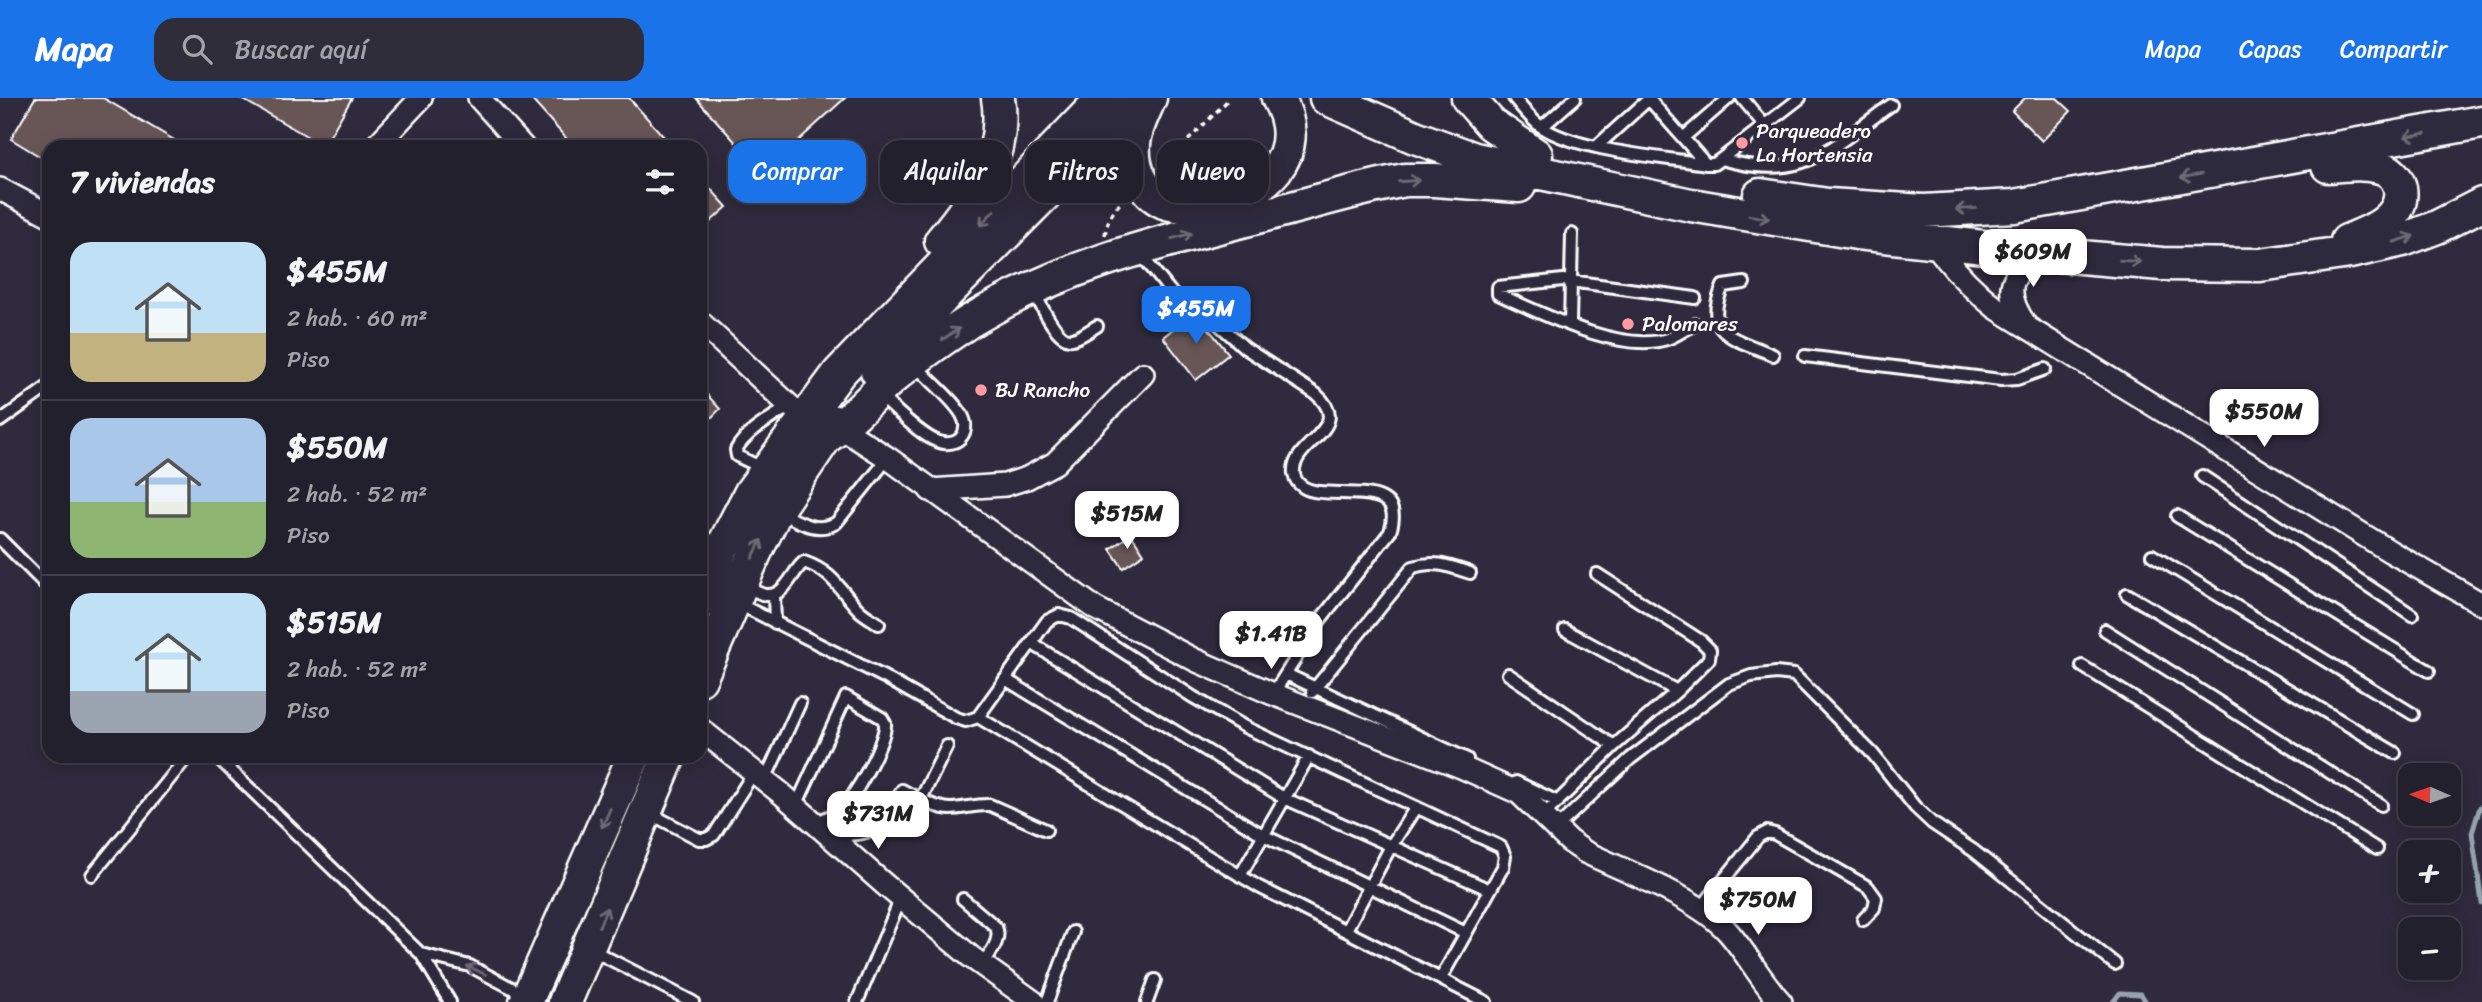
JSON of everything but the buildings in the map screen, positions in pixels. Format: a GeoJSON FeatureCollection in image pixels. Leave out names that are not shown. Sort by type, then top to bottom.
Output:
{"type":"FeatureCollection","features":[{"type":"Feature","properties":{"kind":"main road"},"geometry":{"type":"LineString","coordinates":[[707,585],[790,406],[847,336],[930,255],[989,173],[997,146],[1000,108],[998,98]]}},
{"type":"Feature","properties":{"kind":"main road"},"geometry":{"type":"LineString","coordinates":[[754,479],[839,373],[1102,98]]}},
{"type":"Feature","properties":{"kind":"main road"},"geometry":{"type":"LineString","coordinates":[[707,662],[776,511],[832,434],[855,396],[947,293],[1142,98]]}},
{"type":"Feature","properties":{"kind":"main road"},"geometry":{"type":"LineString","coordinates":[[1150,98],[1134,141],[1134,166],[1146,188],[1164,201],[1177,205],[1200,205],[1231,200],[1274,175],[1285,158],[1289,140],[1288,119],[1278,98]]}},
{"type":"Feature","properties":{"kind":"main road"},"geometry":{"type":"LineString","coordinates":[[1326,98],[1475,159],[1691,205],[1857,233],[2038,253],[2162,264],[2260,265],[2350,252],[2403,240],[2437,228],[2482,204]]}},
{"type":"Feature","properties":{"kind":"main road"},"geometry":{"type":"LineString","coordinates":[[1376,98],[1455,131],[1539,141]]}},
{"type":"Feature","properties":{"kind":"main road"},"geometry":{"type":"LineString","coordinates":[[1468,98],[1491,124],[1539,141],[1556,162],[1610,174],[1816,204],[1924,211],[2052,201],[2482,122]]}},
{"type":"Feature","properties":{"kind":"main road"},"geometry":{"type":"LineString","coordinates":[[2253,165],[2368,164],[2385,168],[2398,180],[2400,192],[2396,211],[2375,230],[2292,260]]}},
{"type":"Feature","properties":{"kind":"main road"},"geometry":{"type":"LineString","coordinates":[[832,434],[912,362],[969,322],[1031,288],[1124,253],[1405,180],[1495,183],[1691,205]]}},
{"type":"Feature","properties":{"kind":"main road"},"geometry":{"type":"LineString","coordinates":[[527,999],[631,763]]}},
{"type":"Feature","properties":{"kind":"main road"},"geometry":{"type":"LineString","coordinates":[[565,1002],[666,763]]}},
{"type":"Feature","properties":{"kind":"street"},"geometry":{"type":"LineString","coordinates":[[382,140],[421,98]]}},
{"type":"Feature","properties":{"kind":"street"},"geometry":{"type":"LineString","coordinates":[[479,98],[517,140]]}},
{"type":"Feature","properties":{"kind":"street"},"geometry":{"type":"LineString","coordinates":[[0,189],[42,211]]}},
{"type":"Feature","properties":{"kind":"street"},"geometry":{"type":"LineString","coordinates":[[1933,241],[1983,298],[2391,552],[2482,604]]}},
{"type":"Feature","properties":{"kind":"street"},"geometry":{"type":"LineString","coordinates":[[2026,326],[2011,298],[2012,285],[2017,272],[2038,253]]}},
{"type":"Feature","properties":{"kind":"street"},"geometry":{"type":"LineString","coordinates":[[707,329],[790,406]]}},
{"type":"Feature","properties":{"kind":"street"},"geometry":{"type":"LineString","coordinates":[[930,490],[1005,485],[1027,478],[1055,463],[1143,374]]}},
{"type":"Feature","properties":{"kind":"street"},"geometry":{"type":"LineString","coordinates":[[832,434],[888,458],[1095,608],[1195,660],[1273,694],[1309,697],[1519,793],[1552,815],[1585,852],[1701,908],[1728,932],[1781,1002]]}},
{"type":"Feature","properties":{"kind":"street"},"geometry":{"type":"LineString","coordinates":[[707,734],[823,825],[901,898],[983,965],[1034,1002]]}},
{"type":"Feature","properties":{"kind":"lane"},"geometry":{"type":"LineString","coordinates":[[1514,98],[1530,118],[1539,141]]}},
{"type":"Feature","properties":{"kind":"lane"},"geometry":{"type":"LineString","coordinates":[[1539,141],[1575,98]]}},
{"type":"Feature","properties":{"kind":"lane"},"geometry":{"type":"LineString","coordinates":[[1597,146],[1649,98],[1706,164]]}},
{"type":"Feature","properties":{"kind":"lane"},"geometry":{"type":"LineString","coordinates":[[1683,138],[1729,98]]}},
{"type":"Feature","properties":{"kind":"lane"},"geometry":{"type":"LineString","coordinates":[[1742,98],[1765,125]]}},
{"type":"Feature","properties":{"kind":"lane"},"geometry":{"type":"LineString","coordinates":[[1539,141],[1567,139],[1633,153],[1714,164],[1800,98]]}},
{"type":"Feature","properties":{"kind":"lane"},"geometry":{"type":"LineString","coordinates":[[1721,159],[1765,169],[1788,167],[1814,159],[1891,105]]}},
{"type":"Feature","properties":{"kind":"lane"},"geometry":{"type":"LineString","coordinates":[[1570,324],[1572,234]]}},
{"type":"Feature","properties":{"kind":"lane"},"geometry":{"type":"LineString","coordinates":[[1124,253],[1174,296],[1201,308],[1245,348],[1321,398],[1328,411],[1328,419],[1322,433],[1297,456],[1294,463],[1295,479],[1299,484],[1309,490],[1371,495],[1384,500],[1392,511],[1390,532],[1320,620],[1273,694]]}},
{"type":"Feature","properties":{"kind":"lane"},"geometry":{"type":"LineString","coordinates":[[1695,298],[1570,281],[1498,287],[1497,290],[1498,294],[1599,336],[1654,341],[1669,339],[1696,324]]}},
{"type":"Feature","properties":{"kind":"lane"},"geometry":{"type":"LineString","coordinates":[[1744,283],[1723,286],[1717,302],[1716,323],[1723,332],[1773,355]]}},
{"type":"Feature","properties":{"kind":"lane"},"geometry":{"type":"LineString","coordinates":[[1031,288],[1058,333],[1066,338],[1072,339],[1097,326]]}},
{"type":"Feature","properties":{"kind":"lane"},"geometry":{"type":"LineString","coordinates":[[1805,356],[2001,380],[2017,379],[2045,369]]}},
{"type":"Feature","properties":{"kind":"lane"},"geometry":{"type":"LineString","coordinates":[[876,393],[930,438],[944,443],[957,442],[965,434],[967,426],[962,413],[912,362]]}},
{"type":"Feature","properties":{"kind":"lane"},"geometry":{"type":"LineString","coordinates":[[0,421],[42,391]]}},
{"type":"Feature","properties":{"kind":"lane"},"geometry":{"type":"LineString","coordinates":[[776,511],[814,527],[827,528],[836,523],[888,458]]}},
{"type":"Feature","properties":{"kind":"lane"},"geometry":{"type":"LineString","coordinates":[[2202,476],[2412,615]]}},
{"type":"Feature","properties":{"kind":"lane"},"geometry":{"type":"LineString","coordinates":[[2177,516],[2429,671]]}},
{"type":"Feature","properties":{"kind":"lane"},"geometry":{"type":"LineString","coordinates":[[0,539],[42,581]]}},
{"type":"Feature","properties":{"kind":"lane"},"geometry":{"type":"LineString","coordinates":[[2152,555],[2413,714]]}},
{"type":"Feature","properties":{"kind":"lane"},"geometry":{"type":"LineString","coordinates":[[737,592],[774,594],[782,590],[796,568],[804,562],[817,567],[835,580],[862,612],[879,624]]}},
{"type":"Feature","properties":{"kind":"lane"},"geometry":{"type":"LineString","coordinates":[[1286,674],[1309,697],[1413,567],[1423,563],[1440,562],[1470,573]]}},
{"type":"Feature","properties":{"kind":"lane"},"geometry":{"type":"LineString","coordinates":[[1552,815],[1614,746],[1709,659],[1710,650],[1701,641],[1597,574]]}},
{"type":"Feature","properties":{"kind":"lane"},"geometry":{"type":"LineString","coordinates":[[737,592],[775,623],[966,721],[978,716],[1046,621],[1059,615],[1071,618],[1245,727],[1501,847],[1505,856],[1503,867],[1441,978]]}},
{"type":"Feature","properties":{"kind":"lane"},"geometry":{"type":"LineString","coordinates":[[774,594],[775,623]]}},
{"type":"Feature","properties":{"kind":"lane"},"geometry":{"type":"LineString","coordinates":[[2127,594],[2395,754]]}},
{"type":"Feature","properties":{"kind":"lane"},"geometry":{"type":"LineString","coordinates":[[2105,630],[2381,805]]}},
{"type":"Feature","properties":{"kind":"lane"},"geometry":{"type":"LineString","coordinates":[[1565,631],[1677,691]]}},
{"type":"Feature","properties":{"kind":"lane"},"geometry":{"type":"LineString","coordinates":[[1031,643],[1284,798],[1490,890]]}},
{"type":"Feature","properties":{"kind":"lane"},"geometry":{"type":"LineString","coordinates":[[2082,666],[2377,849]]}},
{"type":"Feature","properties":{"kind":"lane"},"geometry":{"type":"LineString","coordinates":[[1552,815],[1729,684],[1751,676],[1776,673],[1794,675],[1872,754],[1914,807],[2115,964]]}},
{"type":"Feature","properties":{"kind":"lane"},"geometry":{"type":"LineString","coordinates":[[1508,674],[1614,746]]}},
{"type":"Feature","properties":{"kind":"lane"},"geometry":{"type":"LineString","coordinates":[[1005,679],[1263,835],[1466,933]]}},
{"type":"Feature","properties":{"kind":"lane"},"geometry":{"type":"LineString","coordinates":[[796,806],[846,697],[882,718],[886,729],[866,769],[846,804],[823,825]]}},
{"type":"Feature","properties":{"kind":"lane"},"geometry":{"type":"LineString","coordinates":[[647,812],[699,839],[714,835],[760,776],[800,703]]}},
{"type":"Feature","properties":{"kind":"lane"},"geometry":{"type":"LineString","coordinates":[[978,716],[1240,876],[1486,1002]]}},
{"type":"Feature","properties":{"kind":"lane"},"geometry":{"type":"LineString","coordinates":[[921,799],[947,746]]}},
{"type":"Feature","properties":{"kind":"lane"},"geometry":{"type":"LineString","coordinates":[[1240,876],[1309,756]]}},
{"type":"Feature","properties":{"kind":"lane"},"geometry":{"type":"LineString","coordinates":[[93,875],[182,763]]}},
{"type":"Feature","properties":{"kind":"lane"},"geometry":{"type":"LineString","coordinates":[[223,763],[421,954],[450,1002]]}},
{"type":"Feature","properties":{"kind":"lane"},"geometry":{"type":"LineString","coordinates":[[823,825],[849,836],[869,833],[879,826],[902,790],[950,809],[990,805],[1046,830]]}},
{"type":"Feature","properties":{"kind":"lane"},"geometry":{"type":"LineString","coordinates":[[1346,930],[1391,846],[1416,807]]}},
{"type":"Feature","properties":{"kind":"lane"},"geometry":{"type":"LineString","coordinates":[[823,825],[849,836]]}},
{"type":"Feature","properties":{"kind":"lane"},"geometry":{"type":"LineString","coordinates":[[1701,908],[1758,837],[1767,832],[1868,887],[1877,898],[1874,908],[1863,920]]}},
{"type":"Feature","properties":{"kind":"lane"},"geometry":{"type":"LineString","coordinates":[[857,1002],[901,898]]}},
{"type":"Feature","properties":{"kind":"lane"},"geometry":{"type":"LineString","coordinates":[[963,899],[996,927],[998,932],[998,939],[983,965]]}},
{"type":"Feature","properties":{"kind":"lane"},"geometry":{"type":"LineString","coordinates":[[1046,1002],[1073,932]]}},
{"type":"Feature","properties":{"kind":"lane"},"geometry":{"type":"LineString","coordinates":[[589,949],[693,1002]]}},
{"type":"Feature","properties":{"kind":"lane"},"geometry":{"type":"LineString","coordinates":[[421,954],[470,966],[527,999]]}},
{"type":"Feature","properties":{"kind":"lane"},"geometry":{"type":"LineString","coordinates":[[1147,1002],[1155,980]]}},
{"type":"Feature","properties":{"kind":"path"},"geometry":{"type":"LineString","coordinates":[[1189,140],[1230,98]]}},
{"type":"Feature","properties":{"kind":"path"},"geometry":{"type":"LineString","coordinates":[[1120,203],[1107,226],[1105,236],[1124,253]]}},
{"type":"Feature","properties":{"kind":"waterway"},"geometry":{"type":"LineString","coordinates":[[2482,808],[2480,807],[2472,833],[2482,903]]}},
{"type":"Feature","properties":{"kind":"waterway"},"geometry":{"type":"LineString","coordinates":[[2113,1002],[2120,993],[2141,994],[2146,1002]]}},
{"type":"Feature","properties":{"kind":"place","name":"Parqueadero La Hortensia"},"geometry":{"type":"Point","coordinates":[1742,143]}},
{"type":"Feature","properties":{"kind":"place","name":"Palomares"},"geometry":{"type":"Point","coordinates":[1628,324]}},
{"type":"Feature","properties":{"kind":"place","name":"BJ Rancho"},"geometry":{"type":"Point","coordinates":[981,390]}}]}
